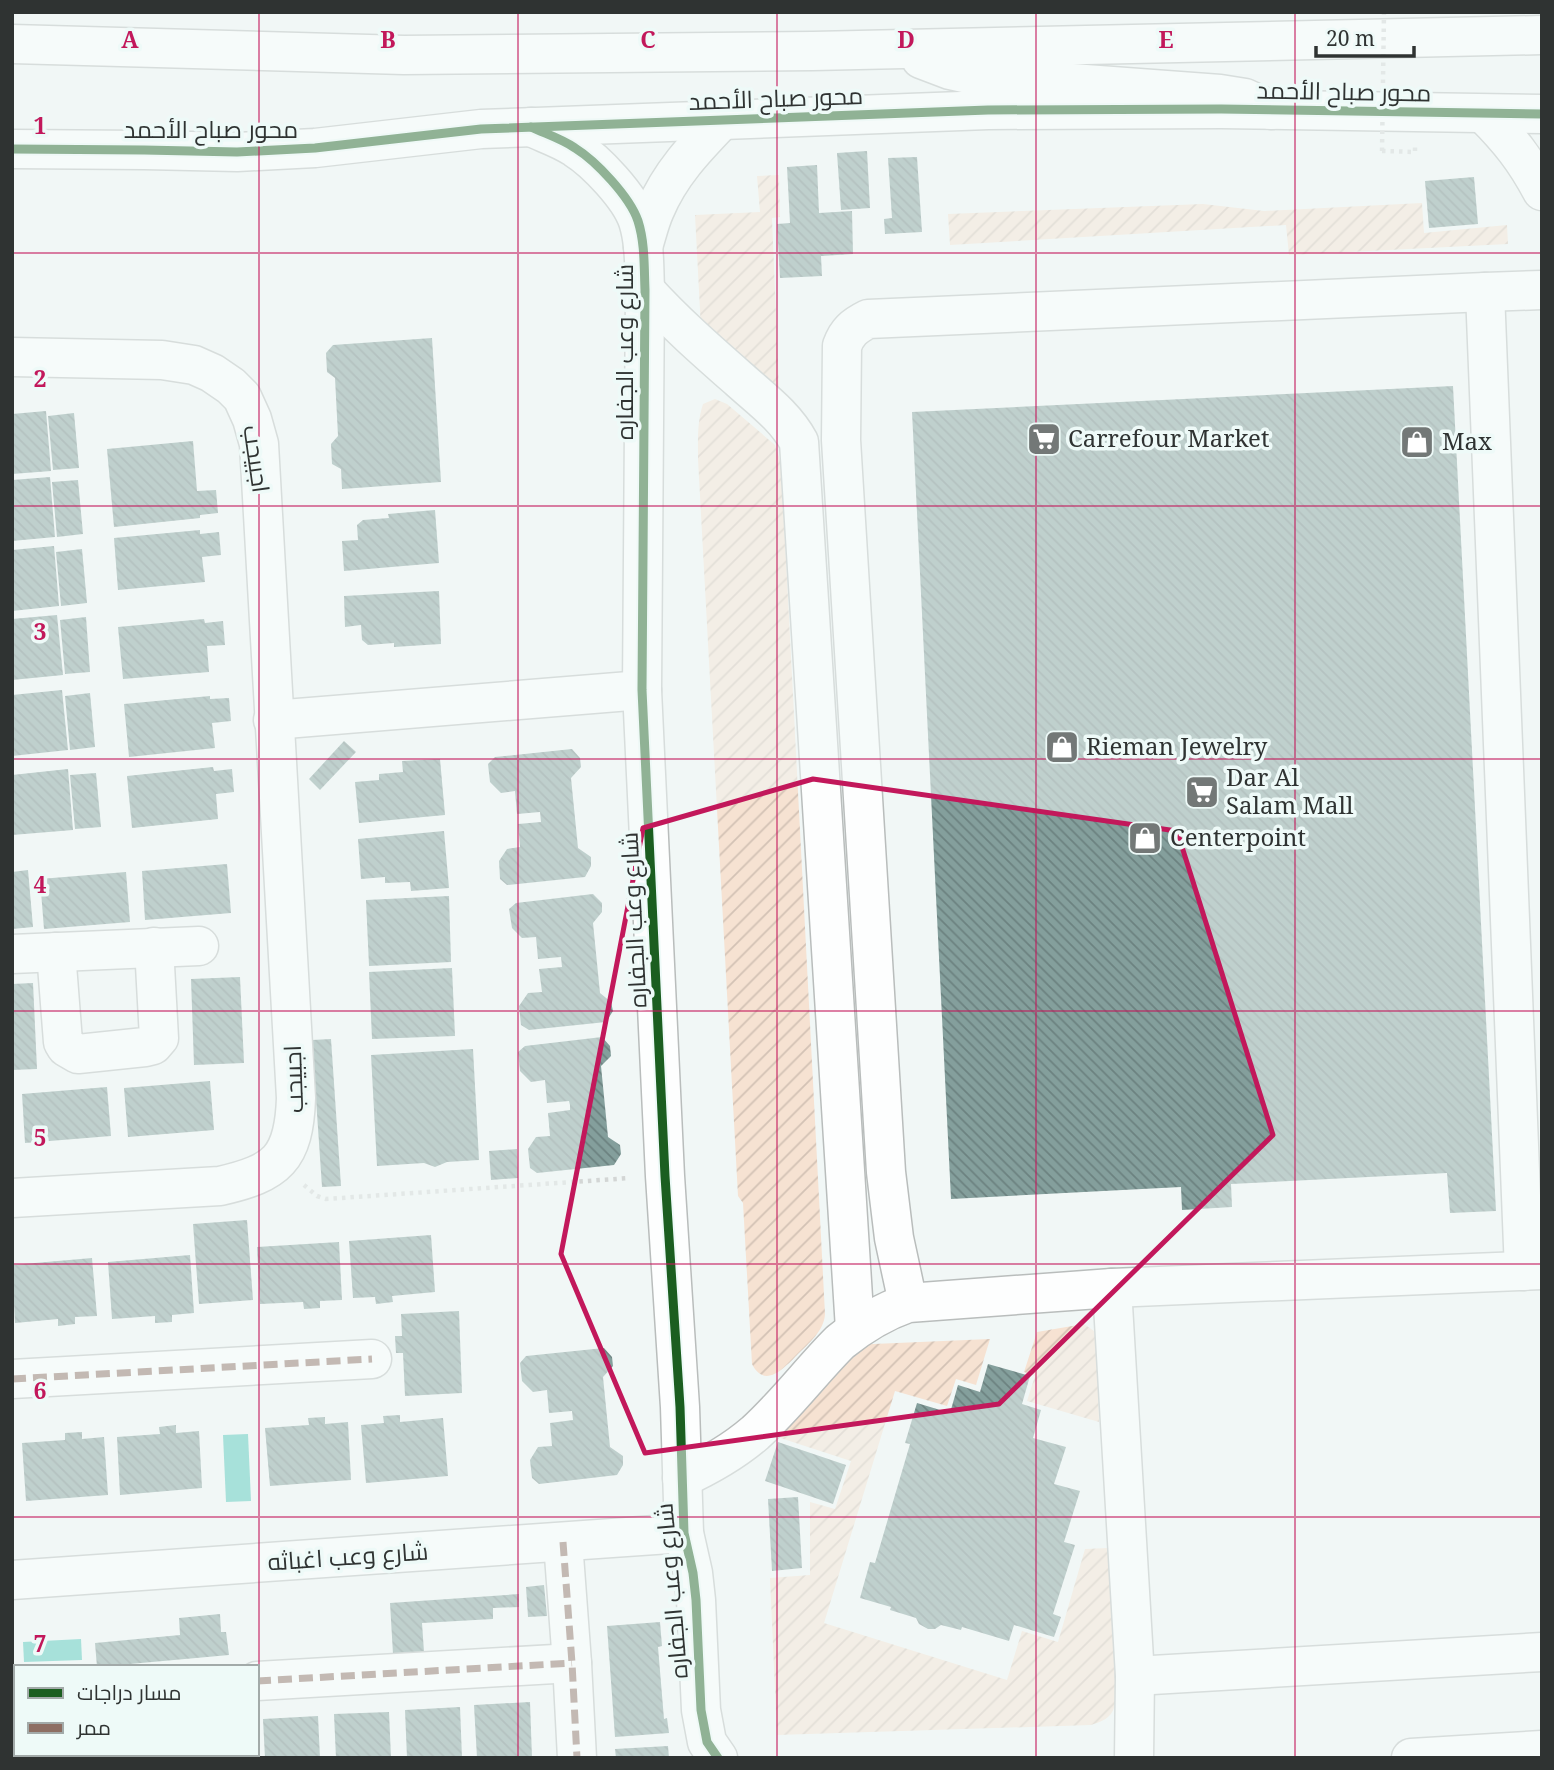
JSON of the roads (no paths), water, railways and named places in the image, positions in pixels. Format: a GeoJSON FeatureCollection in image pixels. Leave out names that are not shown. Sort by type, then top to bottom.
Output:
{"type":"FeatureCollection","features":[{"type":"Feature","properties":{"kind":"main road","name":"محور صباح الأحمد"},"geometry":{"type":"LineString","coordinates":[[12,44],[404,55],[900,50],[1542,35]]}},
{"type":"Feature","properties":{"kind":"main road"},"geometry":{"type":"LineString","coordinates":[[900,50],[950,70],[977,76],[1220,94],[1244,98],[1271,110]]}},
{"type":"Feature","properties":{"kind":"main road","name":"محور صباح الأحمد"},"geometry":{"type":"LineString","coordinates":[[12,149],[250,152],[315,148],[481,129],[988,110],[1221,108],[1542,114]]}},
{"type":"Feature","properties":{"kind":"main road"},"geometry":{"type":"LineString","coordinates":[[1484,114],[1508,138],[1529,166],[1542,191]]}},
{"type":"Feature","properties":{"kind":"main road","name":"شارع وعب الجفاره"},"geometry":{"type":"LineString","coordinates":[[643,247],[655,210],[669,181],[688,155],[721,121]]}},
{"type":"Feature","properties":{"kind":"main road","name":"شارع وعب الجفاره"},"geometry":{"type":"LineString","coordinates":[[531,127],[575,148],[599,166],[637,218],[643,247],[642,690],[665,1176],[680,1407],[684,1533],[696,1600],[701,1710],[707,1742],[718,1758]]}},
{"type":"Feature","properties":{"kind":"main road"},"geometry":{"type":"LineString","coordinates":[[645,290],[693,339],[781,416],[799,442],[855,1329]]}},
{"type":"Feature","properties":{"kind":"main road"},"geometry":{"type":"LineString","coordinates":[[908,1303],[894,1238],[886,1172],[841,440],[842,346],[846,334],[868,319],[1542,290]]}},
{"type":"Feature","properties":{"kind":"main road"},"geometry":{"type":"LineString","coordinates":[[682,1478],[707,1466],[755,1433],[839,1342],[855,1329],[908,1303],[1112,1288],[1533,1270],[1485,292]]}},
{"type":"Feature","properties":{"kind":"main road","name":"اجبيجب"},"geometry":{"type":"LineString","coordinates":[[12,357],[162,360],[194,365],[231,386],[242,397],[252,419],[259,444],[296,1098],[295,1123],[281,1158],[266,1171],[248,1180],[220,1186],[12,1198]]}},
{"type":"Feature","properties":{"kind":"main road"},"geometry":{"type":"LineString","coordinates":[[799,442],[841,440]]}},
{"type":"Feature","properties":{"kind":"main road"},"geometry":{"type":"LineString","coordinates":[[274,720],[642,690]]}},
{"type":"Feature","properties":{"kind":"main road"},"geometry":{"type":"LineString","coordinates":[[12,954],[199,946]]}},
{"type":"Feature","properties":{"kind":"main road"},"geometry":{"type":"LineString","coordinates":[[56,952],[63,1042],[78,1054],[145,1047],[153,1045],[159,1038],[154,947]]}},
{"type":"Feature","properties":{"kind":"main road"},"geometry":{"type":"LineString","coordinates":[[1112,1288],[1135,1676],[1134,1758]]}},
{"type":"Feature","properties":{"kind":"main road"},"geometry":{"type":"LineString","coordinates":[[12,1379],[372,1359]]}},
{"type":"Feature","properties":{"kind":"main road","name":"شارع وعب اغباثه"},"geometry":{"type":"LineString","coordinates":[[12,1580],[684,1533]]}},
{"type":"Feature","properties":{"kind":"main road"},"geometry":{"type":"LineString","coordinates":[[563,1542],[577,1758]]}},
{"type":"Feature","properties":{"kind":"main road"},"geometry":{"type":"LineString","coordinates":[[1135,1676],[1542,1652]]}},
{"type":"Feature","properties":{"kind":"main road"},"geometry":{"type":"LineString","coordinates":[[259,1681],[572,1663]]}},
{"type":"Feature","properties":{"kind":"main road"},"geometry":{"type":"LineString","coordinates":[[1411,1758],[1542,1750]]}},
{"type":"Feature","properties":{"kind":"water"},"geometry":{"type":"Polygon","coordinates":[[[248,1434],[251,1501],[226,1502],[223,1435],[248,1434]]]}},
{"type":"Feature","properties":{"kind":"water"},"geometry":{"type":"Polygon","coordinates":[[[81,1639],[82,1660],[24,1662],[23,1642],[81,1639]]]}},
{"type":"Feature","properties":{"kind":"place","name":"Carrefour Market"},"geometry":{"type":"Point","coordinates":[1044,439]}},
{"type":"Feature","properties":{"kind":"place","name":"Max"},"geometry":{"type":"Point","coordinates":[1417,442]}},
{"type":"Feature","properties":{"kind":"place","name":"Rieman Jewelry"},"geometry":{"type":"Point","coordinates":[1062,747]}},
{"type":"Feature","properties":{"kind":"place","name":"Dar Al Salam Mall"},"geometry":{"type":"Point","coordinates":[1202,792]}},
{"type":"Feature","properties":{"kind":"place","name":"Centerpoint"},"geometry":{"type":"Point","coordinates":[1145,838]}}]}
